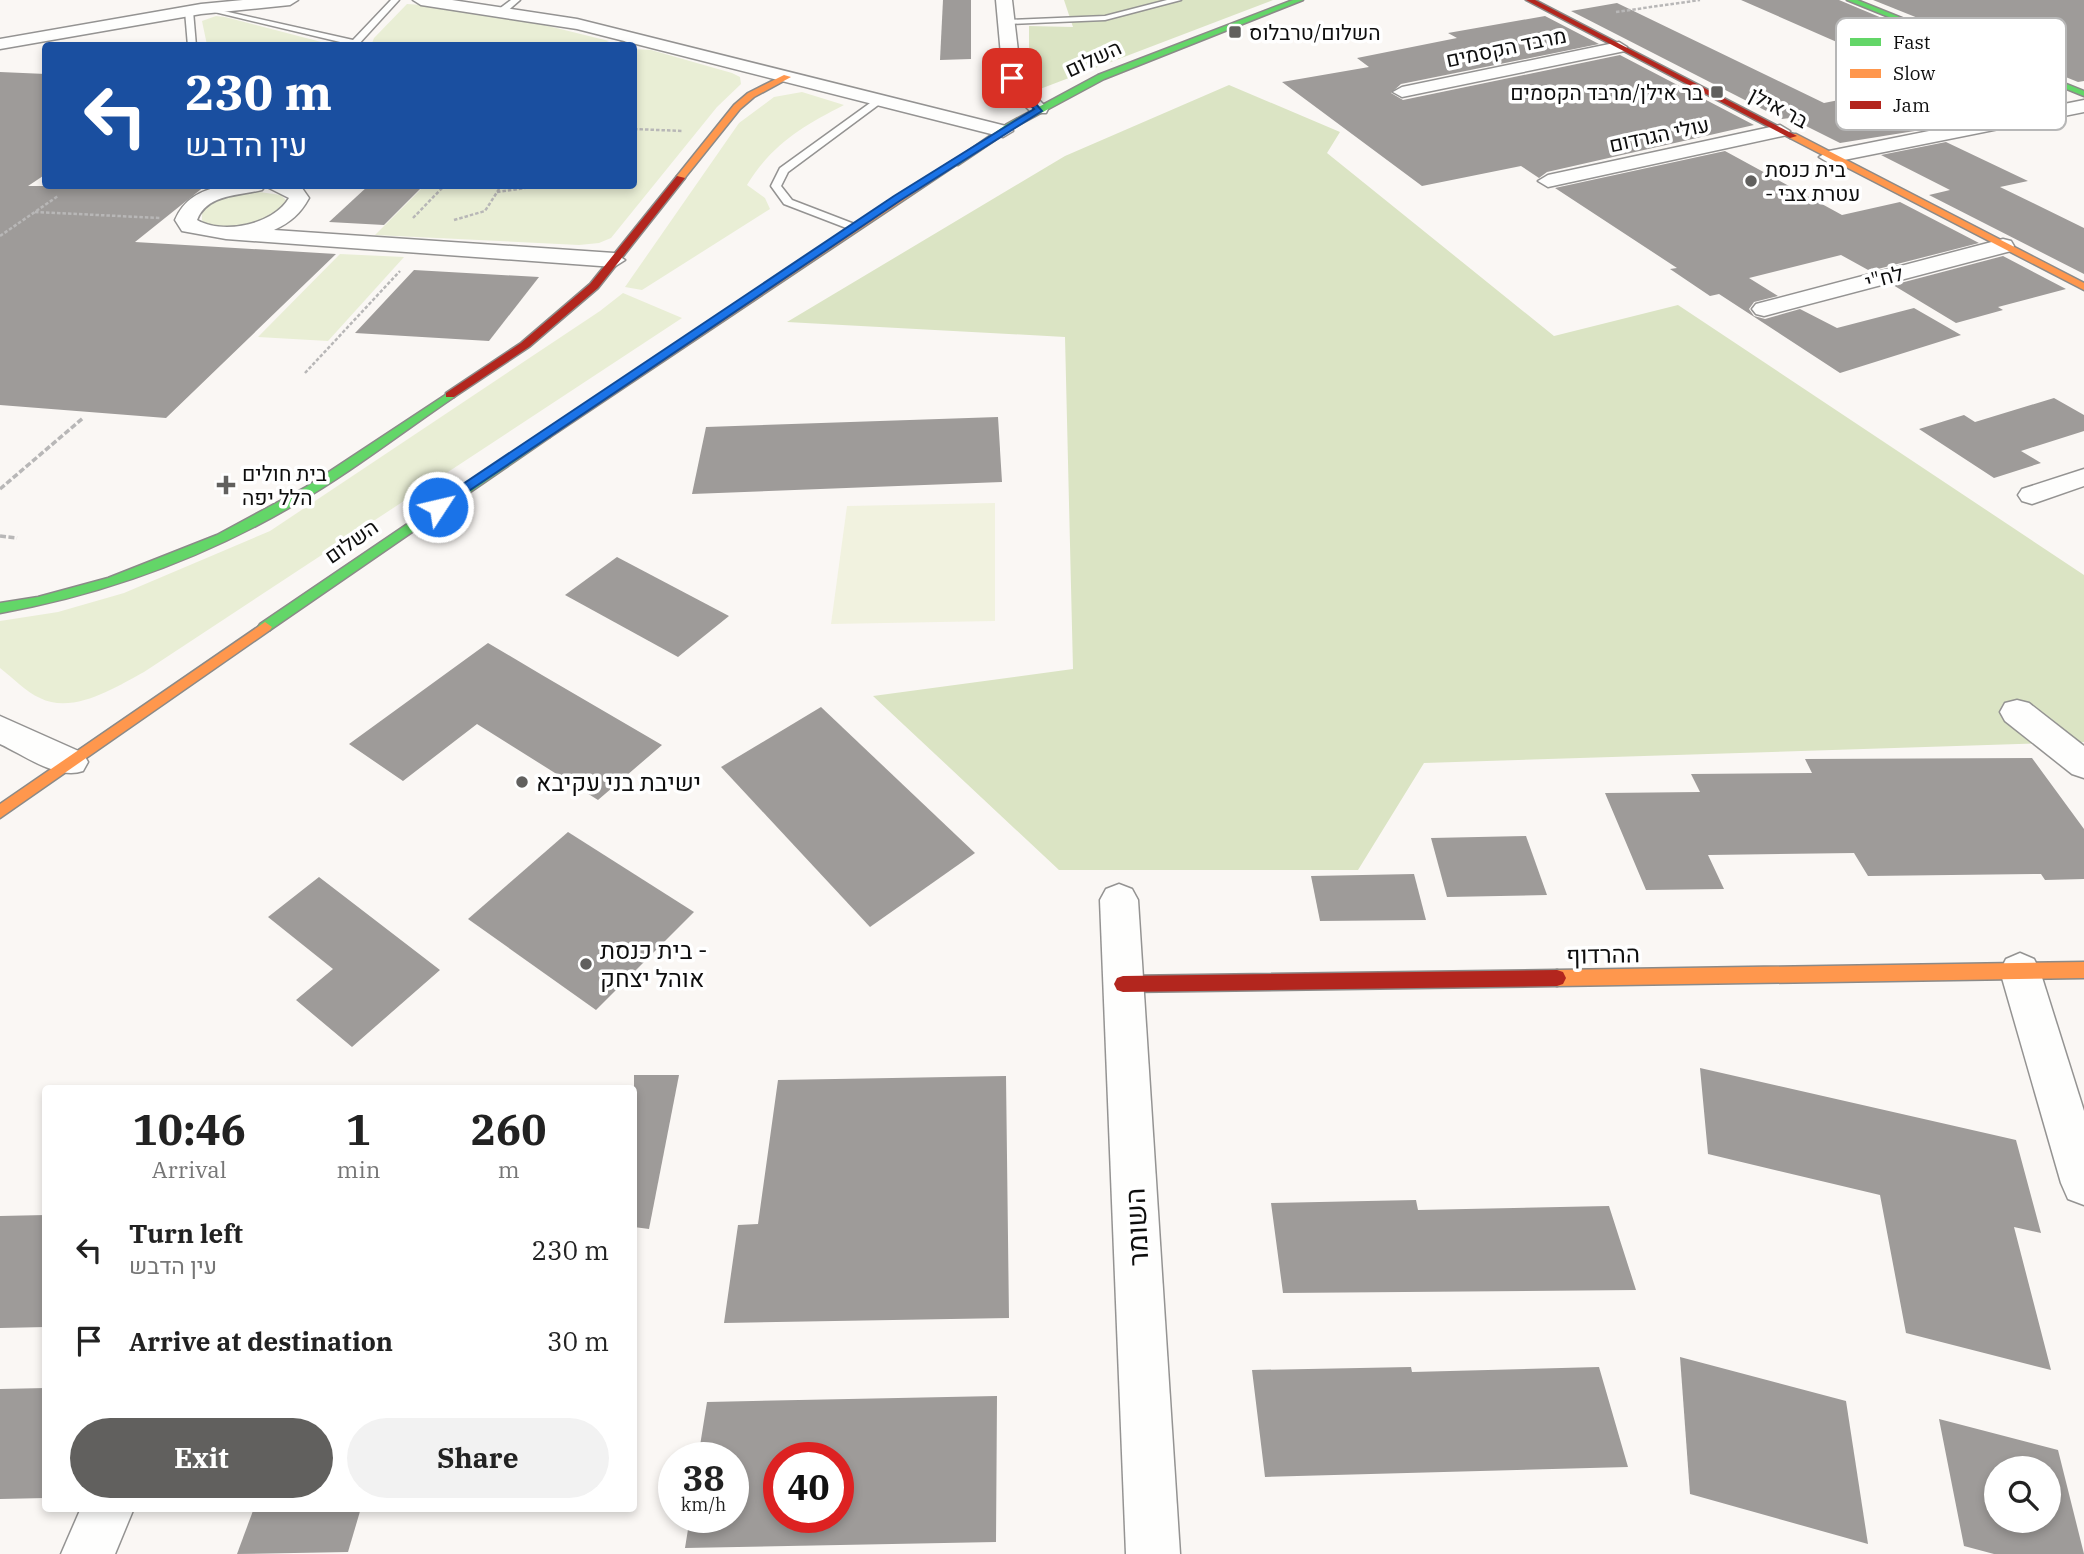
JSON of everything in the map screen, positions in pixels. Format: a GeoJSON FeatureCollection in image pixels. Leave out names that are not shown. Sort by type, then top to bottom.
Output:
{"type":"FeatureCollection","features":[{"type":"Feature","properties":{"kind":"street"},"geometry":{"type":"LineString","coordinates":[[0,44],[196,8],[290,0]]}},
{"type":"Feature","properties":{"kind":"street"},"geometry":{"type":"LineString","coordinates":[[421,0],[509,5],[1003,131]]}},
{"type":"Feature","properties":{"kind":"street"},"geometry":{"type":"LineString","coordinates":[[1004,0],[1012,78],[1016,87],[1039,109]]}},
{"type":"Feature","properties":{"kind":"street","name":"השלום"},"geometry":{"type":"LineString","coordinates":[[0,811],[484,475],[853,227],[1003,131],[1039,109],[1139,60],[1299,0]]}},
{"type":"Feature","properties":{"kind":"street","name":"בר אילן"},"geometry":{"type":"LineString","coordinates":[[1530,0],[2084,287]]}},
{"type":"Feature","properties":{"kind":"street"},"geometry":{"type":"LineString","coordinates":[[1851,0],[1896,18]]}},
{"type":"Feature","properties":{"kind":"street","name":"מרבד הקסמים"},"geometry":{"type":"LineString","coordinates":[[1402,92],[1619,47]]}},
{"type":"Feature","properties":{"kind":"street"},"geometry":{"type":"LineString","coordinates":[[0,608],[41,602],[139,574],[257,520],[293,500],[525,345],[594,286],[716,132],[751,94],[787,77]]}},
{"type":"Feature","properties":{"kind":"street"},"geometry":{"type":"LineString","coordinates":[[2066,87],[2084,94]]}},
{"type":"Feature","properties":{"kind":"street"},"geometry":{"type":"LineString","coordinates":[[2066,110],[2084,106]]}},
{"type":"Feature","properties":{"kind":"street"},"geometry":{"type":"LineString","coordinates":[[1829,157],[1964,130]]}},
{"type":"Feature","properties":{"kind":"street","name":"עולי הגרדום"},"geometry":{"type":"LineString","coordinates":[[1548,181],[1780,131]]}},
{"type":"Feature","properties":{"kind":"street"},"geometry":{"type":"LineString","coordinates":[[242,189],[208,197],[188,212],[186,220],[198,230],[226,233],[614,260]]}},
{"type":"Feature","properties":{"kind":"street"},"geometry":{"type":"LineString","coordinates":[[285,189],[295,192],[299,198],[293,216],[296,223],[330,240]]}},
{"type":"Feature","properties":{"kind":"street"},"geometry":{"type":"LineString","coordinates":[[226,233],[277,220],[297,206]]}},
{"type":"Feature","properties":{"kind":"street","name":"לח\"י"},"geometry":{"type":"LineString","coordinates":[[1764,309],[2003,246]]}},
{"type":"Feature","properties":{"kind":"street"},"geometry":{"type":"LineString","coordinates":[[2032,495],[2084,477]]}},
{"type":"Feature","properties":{"kind":"street"},"geometry":{"type":"LineString","coordinates":[[2017,712],[2084,765]]}},
{"type":"Feature","properties":{"kind":"street"},"geometry":{"type":"LineString","coordinates":[[0,729],[71,762]]}},
{"type":"Feature","properties":{"kind":"street","name":"השומר"},"geometry":{"type":"LineString","coordinates":[[1119,900],[1153,1554]]}},
{"type":"Feature","properties":{"kind":"street","name":"ההרדוף"},"geometry":{"type":"LineString","coordinates":[[1123,984],[2084,970]]}},
{"type":"Feature","properties":{"kind":"street"},"geometry":{"type":"LineString","coordinates":[[2020,971],[2084,1183]]}},
{"type":"Feature","properties":{"kind":"street"},"geometry":{"type":"LineString","coordinates":[[88,1554],[106,1512]]}},
{"type":"Feature","properties":{"kind":"lane"},"geometry":{"type":"LineString","coordinates":[[355,42],[395,0]]}},
{"type":"Feature","properties":{"kind":"lane"},"geometry":{"type":"LineString","coordinates":[[1008,22],[1104,18],[1177,0]]}},
{"type":"Feature","properties":{"kind":"lane"},"geometry":{"type":"LineString","coordinates":[[192,42],[196,8],[344,42]]}},
{"type":"Feature","properties":{"kind":"lane"},"geometry":{"type":"LineString","coordinates":[[634,42],[640,40]]}},
{"type":"Feature","properties":{"kind":"lane"},"geometry":{"type":"LineString","coordinates":[[853,227],[788,202],[776,186],[784,170],[880,100]]}},
{"type":"Feature","properties":{"kind":"path"},"geometry":{"type":"LineString","coordinates":[[1566,19],[1700,0]]}},
{"type":"Feature","properties":{"kind":"path"},"geometry":{"type":"LineString","coordinates":[[637,129],[716,132]]}},
{"type":"Feature","properties":{"kind":"path"},"geometry":{"type":"LineString","coordinates":[[387,244],[441,189]]}},
{"type":"Feature","properties":{"kind":"path"},"geometry":{"type":"LineString","coordinates":[[453,220],[485,211],[498,189]]}},
{"type":"Feature","properties":{"kind":"path"},"geometry":{"type":"LineString","coordinates":[[496,192],[518,189]]}},
{"type":"Feature","properties":{"kind":"path"},"geometry":{"type":"LineString","coordinates":[[0,236],[58,196]]}},
{"type":"Feature","properties":{"kind":"path"},"geometry":{"type":"LineString","coordinates":[[35,212],[186,220]]}},
{"type":"Feature","properties":{"kind":"path"},"geometry":{"type":"LineString","coordinates":[[305,373],[422,247]]}},
{"type":"Feature","properties":{"kind":"path"},"geometry":{"type":"LineString","coordinates":[[0,489],[83,418]]}},
{"type":"Feature","properties":{"kind":"path"},"geometry":{"type":"LineString","coordinates":[[0,536],[17,538]]}},
{"type":"Feature","properties":{"kind":"green space"},"geometry":{"type":"Polygon","coordinates":[[[1064,0],[1273,0],[1040,89],[1029,55],[1029,26],[1073,27],[1064,0]]]}},
{"type":"Feature","properties":{"kind":"green space"},"geometry":{"type":"Polygon","coordinates":[[[407,4],[454,7],[516,18],[609,41],[372,42],[407,4]]]}},
{"type":"Feature","properties":{"kind":"green space"},"geometry":{"type":"Polygon","coordinates":[[[216,16],[225,17],[321,42],[206,42],[202,21],[216,16]]]}},
{"type":"Feature","properties":{"kind":"green space"},"geometry":{"type":"Polygon","coordinates":[[[637,49],[651,50],[740,77],[741,84],[717,107],[611,238],[599,243],[579,245],[375,235],[421,189],[637,189],[637,49]]]}},
{"type":"Feature","properties":{"kind":"green space"},"geometry":{"type":"Polygon","coordinates":[[[1229,85],[1340,132],[1327,153],[1554,336],[1678,305],[2084,575],[2084,742],[1424,763],[1358,870],[1059,870],[873,696],[1073,669],[1065,337],[787,322],[1065,156],[1229,85]]]}},
{"type":"Feature","properties":{"kind":"green space"},"geometry":{"type":"Polygon","coordinates":[[[802,92],[844,105],[778,147],[747,185],[765,198],[770,209],[642,290],[625,287],[739,123],[774,97],[802,92]]]}},
{"type":"Feature","properties":{"kind":"green space"},"geometry":{"type":"Polygon","coordinates":[[[252,191],[281,195],[286,200],[284,206],[266,218],[244,226],[222,227],[202,221],[202,210],[223,197],[252,191]]]}},
{"type":"Feature","properties":{"kind":"green space"},"geometry":{"type":"Polygon","coordinates":[[[340,254],[404,257],[328,341],[258,337],[340,254]]]}},
{"type":"Feature","properties":{"kind":"green space"},"geometry":{"type":"Polygon","coordinates":[[[623,293],[682,318],[144,672],[94,697],[66,703],[40,698],[0,668],[0,621],[58,612],[124,593],[270,531],[623,293]]]}},
{"type":"Feature","properties":{"kind":"green space"},"geometry":{"type":"Polygon","coordinates":[[[995,503],[995,621],[831,624],[847,506],[995,503]]]}},
{"type":"Feature","properties":{"kind":"building"},"geometry":{"type":"Polygon","coordinates":[[[943,0],[971,0],[971,59],[940,60],[943,0]]]}},
{"type":"Feature","properties":{"kind":"building"},"geometry":{"type":"Polygon","coordinates":[[[1741,0],[1839,0],[1882,18],[1836,18],[1836,42],[1741,0]]]}},
{"type":"Feature","properties":{"kind":"building"},"geometry":{"type":"Polygon","coordinates":[[[1873,0],[2084,0],[2084,81],[2078,82],[2066,77],[2066,18],[1918,18],[1873,0]]]}},
{"type":"Feature","properties":{"kind":"building"},"geometry":{"type":"Polygon","coordinates":[[[1617,3],[1824,103],[1836,101],[1836,130],[1921,130],[1840,143],[1790,118],[1782,119],[1571,11],[1617,3]]]}},
{"type":"Feature","properties":{"kind":"building"},"geometry":{"type":"Polygon","coordinates":[[[1545,16],[1599,44],[1401,84],[1391,93],[1403,100],[1620,55],[1754,125],[1547,172],[1539,178],[1521,166],[1422,186],[1282,82],[1369,67],[1357,58],[1457,38],[1448,33],[1545,16]]]}},
{"type":"Feature","properties":{"kind":"building"},"geometry":{"type":"Polygon","coordinates":[[[0,72],[42,74],[42,177],[28,186],[42,186],[42,189],[201,189],[135,242],[336,254],[166,418],[0,405],[0,72]]]}},
{"type":"Feature","properties":{"kind":"building"},"geometry":{"type":"Polygon","coordinates":[[[1946,142],[2028,181],[2000,187],[2084,228],[2084,274],[1929,195],[1950,190],[1881,155],[1946,142]]]}},
{"type":"Feature","properties":{"kind":"building"},"geometry":{"type":"Polygon","coordinates":[[[1725,151],[1842,215],[1900,202],[1979,243],[1870,271],[1841,255],[1749,278],[1778,296],[1754,302],[1749,309],[1754,316],[1765,319],[1800,309],[1837,328],[1914,308],[1961,335],[1840,373],[1719,294],[1710,296],[1670,269],[1677,268],[1555,188],[1725,151]]]}},
{"type":"Feature","properties":{"kind":"building"},"geometry":{"type":"Polygon","coordinates":[[[365,189],[420,189],[384,225],[329,222],[365,189]]]}},
{"type":"Feature","properties":{"kind":"building"},"geometry":{"type":"Polygon","coordinates":[[[2003,256],[2066,289],[1998,307],[2003,310],[1956,323],[1893,285],[2003,256]]]}},
{"type":"Feature","properties":{"kind":"building"},"geometry":{"type":"Polygon","coordinates":[[[414,270],[539,277],[489,341],[355,333],[414,270]]]}},
{"type":"Feature","properties":{"kind":"building"},"geometry":{"type":"Polygon","coordinates":[[[2054,398],[2084,415],[2084,431],[2021,451],[2041,463],[1994,478],[1919,429],[1964,415],[1975,422],[2054,398]]]}},
{"type":"Feature","properties":{"kind":"building"},"geometry":{"type":"Polygon","coordinates":[[[998,417],[1002,482],[692,494],[706,427],[998,417]]]}},
{"type":"Feature","properties":{"kind":"building"},"geometry":{"type":"Polygon","coordinates":[[[617,557],[729,616],[678,657],[565,595],[617,557]]]}},
{"type":"Feature","properties":{"kind":"building"},"geometry":{"type":"Polygon","coordinates":[[[488,643],[662,745],[598,800],[477,724],[403,781],[349,744],[488,643]]]}},
{"type":"Feature","properties":{"kind":"building"},"geometry":{"type":"Polygon","coordinates":[[[821,707],[975,853],[870,927],[721,767],[821,707]]]}},
{"type":"Feature","properties":{"kind":"building"},"geometry":{"type":"Polygon","coordinates":[[[2032,758],[2084,829],[2084,879],[2045,880],[2041,874],[1868,876],[1854,853],[1708,855],[1724,889],[1646,890],[1605,793],[1700,792],[1691,774],[1812,773],[1805,759],[2032,758]]]}},
{"type":"Feature","properties":{"kind":"building","name":"בית כנסת - אוהל יצחק"},"geometry":{"type":"Polygon","coordinates":[[[568,832],[694,912],[596,1010],[468,919],[568,832]]]}},
{"type":"Feature","properties":{"kind":"building"},"geometry":{"type":"Polygon","coordinates":[[[1526,836],[1547,895],[1447,897],[1431,838],[1526,836]]]}},
{"type":"Feature","properties":{"kind":"building"},"geometry":{"type":"Polygon","coordinates":[[[1414,874],[1426,920],[1320,921],[1311,876],[1414,874]]]}},
{"type":"Feature","properties":{"kind":"building"},"geometry":{"type":"Polygon","coordinates":[[[319,877],[440,970],[352,1047],[296,1000],[333,969],[268,917],[319,877]]]}},
{"type":"Feature","properties":{"kind":"building"},"geometry":{"type":"Polygon","coordinates":[[[1700,1068],[2016,1140],[2041,1233],[2014,1227],[2051,1370],[1906,1333],[1880,1195],[1708,1154],[1700,1068]]]}},
{"type":"Feature","properties":{"kind":"building"},"geometry":{"type":"Polygon","coordinates":[[[634,1075],[679,1075],[649,1229],[637,1227],[637,1085],[634,1085],[634,1075]]]}},
{"type":"Feature","properties":{"kind":"building"},"geometry":{"type":"Polygon","coordinates":[[[1006,1076],[1009,1318],[724,1323],[738,1225],[758,1224],[778,1080],[1006,1076]]]}},
{"type":"Feature","properties":{"kind":"building"},"geometry":{"type":"Polygon","coordinates":[[[1416,1200],[1418,1210],[1609,1206],[1636,1290],[1283,1293],[1271,1203],[1416,1200]]]}},
{"type":"Feature","properties":{"kind":"building"},"geometry":{"type":"Polygon","coordinates":[[[42,1215],[42,1327],[0,1328],[0,1216],[42,1215]]]}},
{"type":"Feature","properties":{"kind":"building"},"geometry":{"type":"Polygon","coordinates":[[[1680,1357],[1846,1401],[1868,1544],[1690,1494],[1680,1357]]]}},
{"type":"Feature","properties":{"kind":"building"},"geometry":{"type":"Polygon","coordinates":[[[1411,1367],[1412,1372],[1599,1367],[1628,1467],[1265,1477],[1252,1370],[1411,1367]]]}},
{"type":"Feature","properties":{"kind":"building"},"geometry":{"type":"Polygon","coordinates":[[[42,1388],[42,1498],[0,1499],[0,1389],[42,1388]]]}},
{"type":"Feature","properties":{"kind":"building"},"geometry":{"type":"Polygon","coordinates":[[[997,1396],[996,1542],[685,1548],[687,1533],[749,1533],[749,1442],[701,1442],[707,1402],[997,1396]]]}},
{"type":"Feature","properties":{"kind":"building"},"geometry":{"type":"Polygon","coordinates":[[[1939,1419],[2058,1450],[2060,1456],[1984,1456],[1984,1533],[2061,1533],[2061,1462],[2084,1554],[1994,1554],[1964,1546],[1939,1419]]]}},
{"type":"Feature","properties":{"kind":"building"},"geometry":{"type":"Polygon","coordinates":[[[253,1512],[360,1512],[348,1552],[237,1554],[253,1512]]]}},
{"type":"Feature","properties":{"kind":"traffic: fast"},"geometry":{"type":"LineString","coordinates":[[955,163],[1010,126],[1101,77],[1299,0]]}},
{"type":"Feature","properties":{"kind":"traffic: fast"},"geometry":{"type":"LineString","coordinates":[[1851,0],[1896,18]]}},
{"type":"Feature","properties":{"kind":"traffic: fast"},"geometry":{"type":"LineString","coordinates":[[2066,87],[2084,94]]}},
{"type":"Feature","properties":{"kind":"traffic: fast"},"geometry":{"type":"LineString","coordinates":[[0,608],[113,582],[221,538],[310,490],[450,395]]}},
{"type":"Feature","properties":{"kind":"traffic: fast"},"geometry":{"type":"LineString","coordinates":[[265,627],[546,434]]}},
{"type":"Feature","properties":{"kind":"traffic: slow"},"geometry":{"type":"LineString","coordinates":[[680,178],[737,107],[751,95],[787,77]]}},
{"type":"Feature","properties":{"kind":"traffic: slow"},"geometry":{"type":"LineString","coordinates":[[1793,136],[2084,287]]}},
{"type":"Feature","properties":{"kind":"traffic: slow"},"geometry":{"type":"LineString","coordinates":[[546,434],[955,163]]}},
{"type":"Feature","properties":{"kind":"traffic: slow"},"geometry":{"type":"LineString","coordinates":[[0,812],[265,627]]}},
{"type":"Feature","properties":{"kind":"traffic: slow"},"geometry":{"type":"LineString","coordinates":[[1557,978],[2084,970]]}},
{"type":"Feature","properties":{"kind":"traffic: jam"},"geometry":{"type":"LineString","coordinates":[[1530,0],[1793,136]]}},
{"type":"Feature","properties":{"kind":"traffic: jam"},"geometry":{"type":"LineString","coordinates":[[450,395],[525,345],[594,286],[680,178]]}},
{"type":"Feature","properties":{"kind":"traffic: jam"},"geometry":{"type":"LineString","coordinates":[[1123,984],[1557,978]]}},
{"type":"Feature","properties":{"kind":"place","name":"השלום/טרבלוס"},"geometry":{"type":"Point","coordinates":[1235,32]}},
{"type":"Feature","properties":{"kind":"place","name":"בר אילן/מרבד הקסמים"},"geometry":{"type":"Point","coordinates":[1717,92]}},
{"type":"Feature","properties":{"kind":"place","name":"בית כנסת - עטרת צבי"},"geometry":{"type":"Point","coordinates":[1751,181]}},
{"type":"Feature","properties":{"kind":"place","name":"בית חולים הלל יפה"},"geometry":{"type":"Point","coordinates":[226,485]}},
{"type":"Feature","properties":{"kind":"place","name":"ישיבת בני עקיבא"},"geometry":{"type":"Point","coordinates":[522,782]}},
{"type":"Feature","properties":{"kind":"place","name":"בית כנסת - אוהל יצחק"},"geometry":{"type":"Point","coordinates":[586,964]}},
{"type":"Feature","properties":{"kind":"route"},"geometry":{"type":"LineString","coordinates":[[438,507],[898,198],[1039,109],[1016,87],[1012,78]]}}]}
